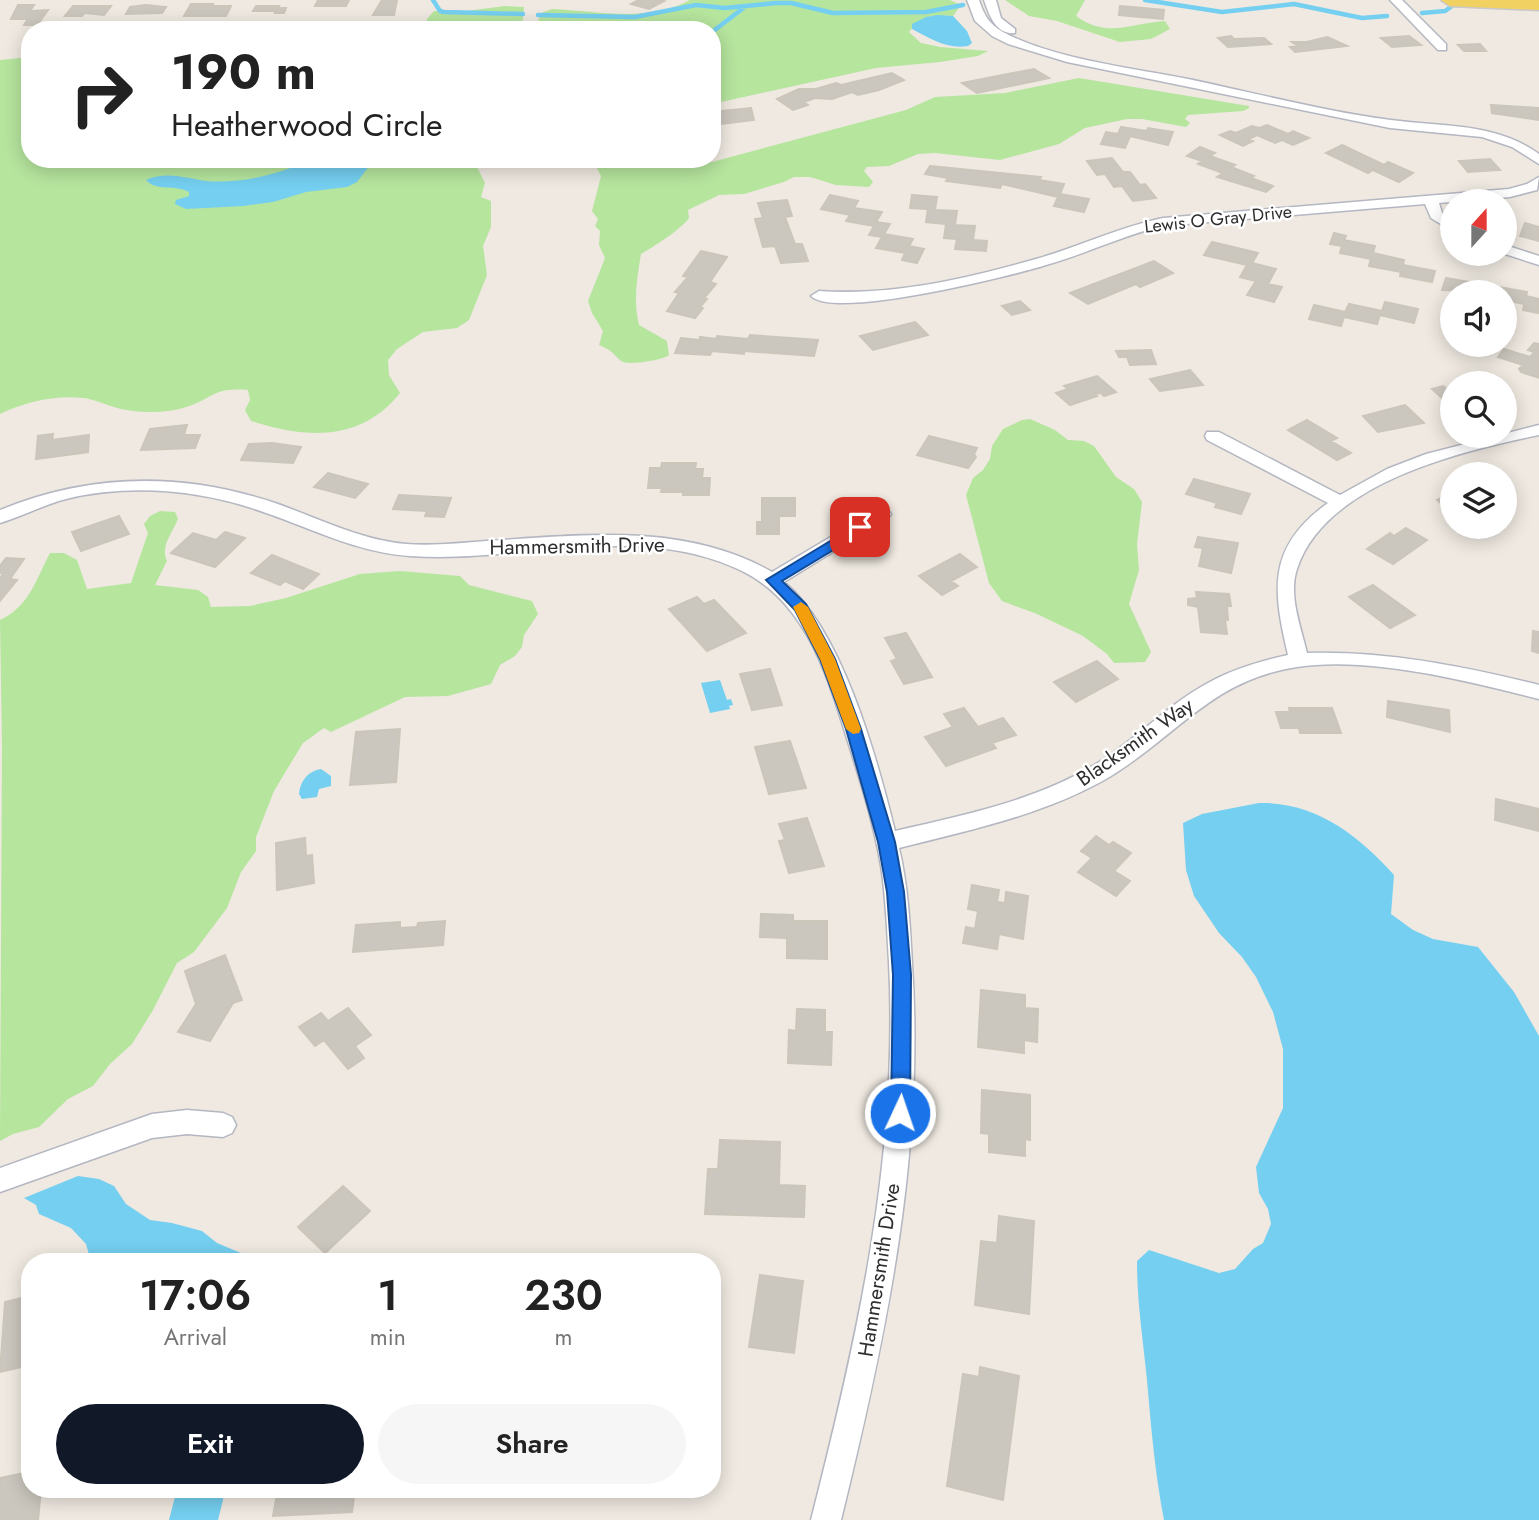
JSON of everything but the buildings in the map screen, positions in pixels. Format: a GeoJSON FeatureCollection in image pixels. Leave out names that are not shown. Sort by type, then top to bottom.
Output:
{"type":"FeatureCollection","features":[{"type":"Feature","properties":{"kind":"main road"},"geometry":{"type":"LineString","coordinates":[[1450,0],[1539,4]]}},
{"type":"Feature","properties":{"kind":"street"},"geometry":{"type":"LineString","coordinates":[[973,0],[978,19],[988,28],[1012,41],[1082,62],[1390,124],[1484,133],[1517,144],[1539,160]]}},
{"type":"Feature","properties":{"kind":"street"},"geometry":{"type":"LineString","coordinates":[[990,0],[996,19],[1033,46]]}},
{"type":"Feature","properties":{"kind":"street"},"geometry":{"type":"LineString","coordinates":[[1396,0],[1442,47]]}},
{"type":"Feature","properties":{"kind":"street","name":"Lewis O Gray Drive"},"geometry":{"type":"LineString","coordinates":[[819,296],[880,296],[943,285],[1042,262],[1154,223],[1510,193],[1532,187],[1539,181]]}},
{"type":"Feature","properties":{"kind":"street"},"geometry":{"type":"LineString","coordinates":[[1431,200],[1436,215],[1440,218]]}},
{"type":"Feature","properties":{"kind":"street"},"geometry":{"type":"LineString","coordinates":[[1517,253],[1539,261]]}},
{"type":"Feature","properties":{"kind":"street"},"geometry":{"type":"LineString","coordinates":[[1299,660],[1286,596],[1287,572],[1293,552],[1305,535],[1341,503],[1383,476],[1432,456],[1539,430]]}},
{"type":"Feature","properties":{"kind":"street"},"geometry":{"type":"LineString","coordinates":[[1213,436],[1341,503]]}},
{"type":"Feature","properties":{"kind":"street","name":"Hammersmith Drive"},"geometry":{"type":"LineString","coordinates":[[0,517],[43,498],[81,489],[122,486],[174,487],[223,493],[267,506],[344,538],[402,550],[622,540],[661,542],[713,553],[750,567],[773,580],[801,607],[828,659],[858,741],[887,842],[895,892],[902,975],[902,1085],[892,1206],[877,1306],[826,1520]]}},
{"type":"Feature","properties":{"kind":"street"},"geometry":{"type":"LineString","coordinates":[[773,580],[882,514]]}},
{"type":"Feature","properties":{"kind":"street","name":"Blacksmith Way"},"geometry":{"type":"LineString","coordinates":[[887,842],[977,820],[1059,793],[1103,769],[1213,688],[1267,666],[1332,658],[1406,665],[1539,692]]}},
{"type":"Feature","properties":{"kind":"street"},"geometry":{"type":"LineString","coordinates":[[0,1180],[152,1126],[187,1122],[223,1125]]}},
{"type":"Feature","properties":{"kind":"green space"},"geometry":{"type":"Polygon","coordinates":[[[690,0],[950,0],[961,5],[953,16],[928,17],[918,22],[909,32],[921,43],[988,51],[978,56],[940,62],[876,68],[721,102],[721,21],[538,21],[541,13],[552,9],[622,14],[674,7],[690,0]]]}},
{"type":"Feature","properties":{"kind":"green space"},"geometry":{"type":"Polygon","coordinates":[[[1005,0],[1085,0],[1076,16],[1099,27],[1120,28],[1165,21],[1170,29],[1151,39],[1120,42],[1057,21],[1029,16],[1005,0]]]}},
{"type":"Feature","properties":{"kind":"green space"},"geometry":{"type":"Polygon","coordinates":[[[505,6],[524,7],[523,21],[427,21],[434,11],[466,11],[505,6]]]}},
{"type":"Feature","properties":{"kind":"green space"},"geometry":{"type":"Polygon","coordinates":[[[21,58],[21,168],[478,168],[485,183],[481,197],[491,201],[491,227],[483,246],[487,275],[469,320],[457,328],[423,332],[397,349],[388,360],[389,375],[400,393],[368,421],[331,432],[292,431],[251,421],[245,410],[250,400],[248,390],[226,390],[193,405],[166,411],[130,411],[91,399],[72,397],[40,400],[0,414],[0,60],[21,58]]]}},
{"type":"Feature","properties":{"kind":"green space"},"geometry":{"type":"Polygon","coordinates":[[[1079,78],[1249,108],[1243,111],[1188,115],[1185,119],[1190,123],[1186,127],[1127,119],[1085,128],[1059,144],[1000,160],[935,153],[918,154],[889,166],[867,167],[864,171],[873,182],[869,187],[836,185],[810,177],[794,177],[744,194],[719,195],[688,210],[689,218],[685,223],[641,254],[636,298],[639,325],[667,341],[669,355],[660,359],[630,363],[621,361],[599,345],[603,331],[588,301],[605,258],[599,245],[600,231],[595,226],[598,219],[592,211],[601,176],[597,168],[721,168],[721,160],[906,110],[935,97],[1005,93],[1079,78]]]}},
{"type":"Feature","properties":{"kind":"green space"},"geometry":{"type":"Polygon","coordinates":[[[1030,419],[1055,430],[1068,440],[1084,441],[1094,446],[1116,477],[1134,489],[1142,502],[1137,544],[1139,570],[1129,604],[1151,652],[1145,662],[1114,663],[1107,654],[1083,636],[1002,601],[989,583],[966,495],[973,478],[983,470],[990,459],[992,446],[1003,429],[1030,419]]]}},
{"type":"Feature","properties":{"kind":"green space"},"geometry":{"type":"Polygon","coordinates":[[[160,511],[175,512],[178,519],[166,545],[167,561],[155,585],[198,590],[208,597],[211,607],[250,606],[286,598],[360,574],[400,571],[460,576],[469,585],[532,601],[538,614],[524,635],[522,647],[515,656],[500,665],[491,684],[448,696],[405,697],[331,732],[324,728],[303,743],[274,791],[256,837],[256,851],[241,872],[227,908],[194,952],[177,963],[132,1044],[110,1064],[93,1086],[68,1099],[39,1127],[13,1134],[0,1141],[0,620],[25,600],[50,553],[64,553],[77,560],[87,589],[131,583],[148,533],[144,524],[150,516],[160,511]]]}},
{"type":"Feature","properties":{"kind":"water"},"geometry":{"type":"Polygon","coordinates":[[[938,15],[953,16],[967,31],[972,43],[961,47],[946,45],[912,29],[912,24],[938,15]]]}},
{"type":"Feature","properties":{"kind":"water"},"geometry":{"type":"Polygon","coordinates":[[[368,168],[357,182],[347,187],[306,192],[273,202],[243,206],[186,209],[175,204],[176,200],[189,196],[189,192],[155,186],[146,180],[168,176],[218,182],[245,180],[286,170],[368,168]]]}},
{"type":"Feature","properties":{"kind":"water"},"geometry":{"type":"Polygon","coordinates":[[[720,680],[727,700],[731,699],[733,705],[729,706],[730,709],[710,713],[701,683],[720,680]]]}},
{"type":"Feature","properties":{"kind":"water"},"geometry":{"type":"Polygon","coordinates":[[[321,769],[331,776],[331,786],[319,789],[317,797],[302,799],[299,794],[303,781],[312,772],[321,769]]]}},
{"type":"Feature","properties":{"kind":"water"},"geometry":{"type":"Polygon","coordinates":[[[1259,803],[1280,804],[1317,815],[1350,834],[1366,847],[1394,875],[1391,914],[1413,930],[1433,939],[1478,947],[1514,992],[1539,1036],[1539,1520],[1164,1520],[1152,1433],[1137,1261],[1149,1250],[1219,1273],[1235,1269],[1253,1249],[1263,1243],[1271,1224],[1268,1209],[1259,1193],[1256,1167],[1283,1108],[1283,1049],[1273,1012],[1256,977],[1242,957],[1219,933],[1194,896],[1186,870],[1183,823],[1202,814],[1259,803]]]}},
{"type":"Feature","properties":{"kind":"water"},"geometry":{"type":"Polygon","coordinates":[[[78,1176],[99,1179],[114,1186],[126,1204],[150,1220],[202,1231],[217,1243],[241,1253],[88,1253],[86,1244],[71,1228],[39,1214],[36,1205],[24,1198],[78,1176]]]}},
{"type":"Feature","properties":{"kind":"water"},"geometry":{"type":"Polygon","coordinates":[[[175,1498],[223,1498],[218,1520],[169,1520],[175,1498]]]}},
{"type":"Feature","properties":{"kind":"waterway"},"geometry":{"type":"LineString","coordinates":[[433,0],[440,11],[444,12],[523,14]]}},
{"type":"Feature","properties":{"kind":"waterway"},"geometry":{"type":"LineString","coordinates":[[1145,0],[1222,12],[1294,4],[1362,18],[1387,16]]}},
{"type":"Feature","properties":{"kind":"waterway"},"geometry":{"type":"LineString","coordinates":[[538,15],[635,17],[696,5],[725,8],[776,3],[791,3],[833,13],[926,12],[963,5]]}},
{"type":"Feature","properties":{"kind":"waterway"},"geometry":{"type":"LineString","coordinates":[[721,25],[746,6]]}},
{"type":"Feature","properties":{"kind":"waterway"},"geometry":{"type":"LineString","coordinates":[[1422,13],[1445,11],[1452,6]]}},
{"type":"Feature","properties":{"kind":"slow traffic"},"geometry":{"type":"LineString","coordinates":[[801,607],[828,659],[853,729]]}},
{"type":"Feature","properties":{"kind":"route"},"geometry":{"type":"LineString","coordinates":[[860,527],[773,580],[801,607],[828,659],[846,704],[887,842],[893,872],[902,975],[903,1058],[900,1113]]}}]}
